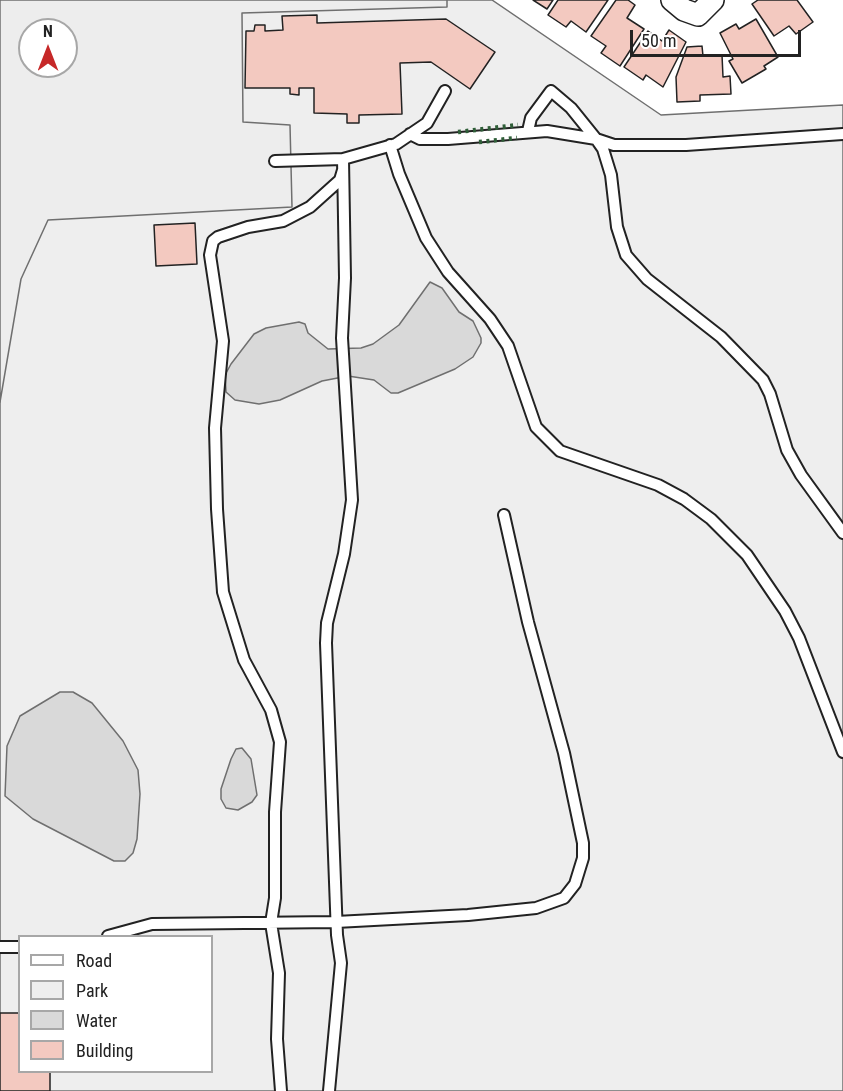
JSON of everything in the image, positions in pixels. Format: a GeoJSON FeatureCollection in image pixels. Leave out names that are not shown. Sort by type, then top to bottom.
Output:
{"type":"FeatureCollection","features":[{"type":"Feature","properties":{"kind":"street"},"geometry":{"type":"LineString","coordinates":[[672,0],[684,10],[698,15],[713,0]]}},
{"type":"Feature","properties":{"kind":"lane"},"geometry":{"type":"LineString","coordinates":[[275,161],[343,164],[390,145],[427,123],[446,91]]}},
{"type":"Feature","properties":{"kind":"lane"},"geometry":{"type":"LineString","coordinates":[[528,131],[531,118],[551,91],[571,108],[596,139],[603,149],[611,175],[617,227],[626,255],[647,279],[721,337],[763,380],[770,394],[787,450],[801,476],[843,533]]}},
{"type":"Feature","properties":{"kind":"lane"},"geometry":{"type":"LineString","coordinates":[[410,134],[420,139],[448,139],[528,131],[582,135],[614,146],[635,147],[843,134]]}},
{"type":"Feature","properties":{"kind":"lane"},"geometry":{"type":"LineString","coordinates":[[390,145],[399,174],[426,238],[448,272],[490,319],[508,346],[536,427],[560,451],[658,485],[684,499],[711,519],[747,555],[785,611],[799,638],[843,752]]}},
{"type":"Feature","properties":{"kind":"lane"},"geometry":{"type":"LineString","coordinates":[[329,1091],[340,983],[326,643],[327,623],[344,554],[352,500],[342,338],[345,278],[343,164]]}},
{"type":"Feature","properties":{"kind":"lane"},"geometry":{"type":"LineString","coordinates":[[281,1091],[277,1040],[279,973],[271,923],[275,898],[275,812],[280,742],[271,710],[244,660],[224,592],[217,508],[215,428],[223,341],[210,255],[213,241],[218,237],[248,227],[283,221],[310,207],[340,180],[343,164]]}},
{"type":"Feature","properties":{"kind":"lane"},"geometry":{"type":"LineString","coordinates":[[112,935],[152,924],[411,920],[536,908],[564,898],[575,884],[583,858],[579,818],[564,753],[528,622],[504,515]]}},
{"type":"Feature","properties":{"kind":"lane"},"geometry":{"type":"LineString","coordinates":[[0,947],[18,947]]}},
{"type":"Feature","properties":{"kind":"green space"},"geometry":{"type":"Polygon","coordinates":[[[0,0],[492,0],[661,115],[843,105],[843,1091],[0,1091],[0,0]]]}},
{"type":"Feature","properties":{"kind":"shaded area"},"geometry":{"type":"Polygon","coordinates":[[[0,0],[447,0],[447,7],[242,13],[243,122],[290,125],[292,207],[48,220],[21,279],[0,402],[0,0]]]}},
{"type":"Feature","properties":{"kind":"water"},"geometry":{"type":"Polygon","coordinates":[[[430,282],[442,288],[459,312],[473,321],[481,338],[481,343],[473,357],[455,369],[398,393],[391,393],[374,380],[348,376],[322,381],[280,400],[259,404],[235,400],[226,392],[225,375],[254,334],[266,328],[299,322],[305,324],[308,333],[328,349],[361,348],[373,344],[399,325],[430,282]]]}},
{"type":"Feature","properties":{"kind":"water"},"geometry":{"type":"Polygon","coordinates":[[[60,692],[73,692],[92,703],[123,741],[138,770],[140,794],[137,839],[133,853],[125,861],[114,861],[33,819],[5,796],[7,746],[20,716],[60,692]]]}},
{"type":"Feature","properties":{"kind":"water"},"geometry":{"type":"Polygon","coordinates":[[[242,748],[251,759],[257,795],[252,802],[238,810],[226,808],[221,799],[221,789],[236,749],[242,748]]]}},
{"type":"Feature","properties":{"kind":"building"},"geometry":{"type":"Polygon","coordinates":[[[533,0],[553,0],[547,9],[533,0]]]}},
{"type":"Feature","properties":{"kind":"building"},"geometry":{"type":"Polygon","coordinates":[[[558,0],[608,0],[586,32],[571,21],[566,27],[548,15],[558,0]]]}},
{"type":"Feature","properties":{"kind":"building"},"geometry":{"type":"Polygon","coordinates":[[[616,0],[628,0],[635,5],[627,18],[644,29],[620,66],[601,53],[606,46],[591,36],[616,0]]]}},
{"type":"Feature","properties":{"kind":"building"},"geometry":{"type":"Polygon","coordinates":[[[758,0],[797,0],[813,22],[796,34],[789,26],[774,36],[752,4],[758,0]]]}},
{"type":"Feature","properties":{"kind":"building"},"geometry":{"type":"Polygon","coordinates":[[[317,15],[317,23],[446,19],[495,52],[470,89],[431,62],[400,63],[402,114],[359,115],[359,123],[347,123],[347,114],[314,113],[314,88],[299,88],[299,95],[290,94],[290,88],[245,88],[246,31],[254,31],[255,25],[265,25],[265,31],[283,30],[282,16],[317,15]]]}},
{"type":"Feature","properties":{"kind":"building"},"geometry":{"type":"Polygon","coordinates":[[[756,19],[778,57],[764,66],[766,69],[742,83],[729,61],[733,59],[720,33],[736,24],[739,29],[756,19]]]}},
{"type":"Feature","properties":{"kind":"building"},"geometry":{"type":"Polygon","coordinates":[[[669,30],[686,42],[663,87],[646,75],[643,80],[624,67],[648,31],[662,41],[669,30]]]}},
{"type":"Feature","properties":{"kind":"building"},"geometry":{"type":"Polygon","coordinates":[[[702,46],[703,56],[722,55],[723,77],[730,76],[731,94],[700,95],[700,101],[677,102],[676,77],[687,47],[702,46]]]}},
{"type":"Feature","properties":{"kind":"building"},"geometry":{"type":"Polygon","coordinates":[[[195,223],[197,264],[156,266],[154,225],[195,223]]]}},
{"type":"Feature","properties":{"kind":"building"},"geometry":{"type":"Polygon","coordinates":[[[0,1013],[18,1013],[18,1073],[50,1073],[50,1091],[0,1091],[0,1013]]]}},
{"type":"Feature","properties":{"kind":"hedge"},"geometry":{"type":"LineString","coordinates":[[458,132],[518,125]]}},
{"type":"Feature","properties":{"kind":"hedge"},"geometry":{"type":"LineString","coordinates":[[479,142],[517,138]]}}]}
